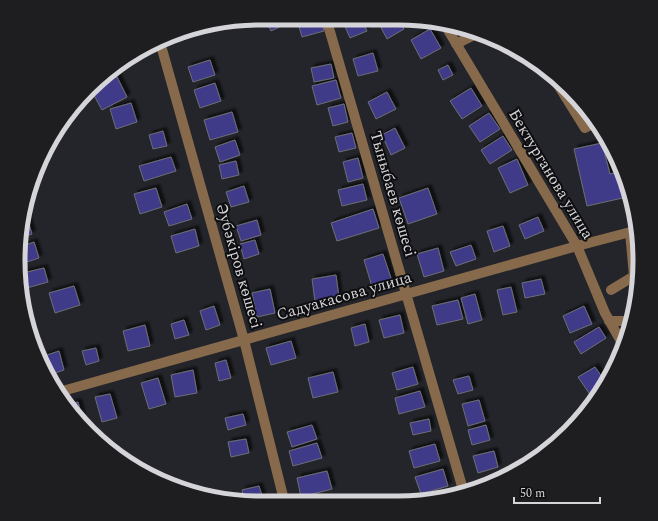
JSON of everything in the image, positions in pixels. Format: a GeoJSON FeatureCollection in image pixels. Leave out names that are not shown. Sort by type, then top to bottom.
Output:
{"type":"FeatureCollection","features":[{"type":"Feature","properties":{"kind":"street","name":"Тыныбаев көшесі"},"geometry":{"type":"LineString","coordinates":[[328,25],[462,487]]}},
{"type":"Feature","properties":{"kind":"street","name":"Бектурганова улица"},"geometry":{"type":"LineString","coordinates":[[449,31],[577,246],[605,313],[620,339]]}},
{"type":"Feature","properties":{"kind":"street"},"geometry":{"type":"LineString","coordinates":[[456,44],[470,36]]}},
{"type":"Feature","properties":{"kind":"street","name":"Әубәкіров көшесі"},"geometry":{"type":"LineString","coordinates":[[161,47],[244,340],[283,496]]}},
{"type":"Feature","properties":{"kind":"street"},"geometry":{"type":"LineString","coordinates":[[564,94],[585,128],[590,125]]}},
{"type":"Feature","properties":{"kind":"street","name":"Садуакасова улица"},"geometry":{"type":"LineString","coordinates":[[65,390],[631,232]]}},
{"type":"Feature","properties":{"kind":"street"},"geometry":{"type":"LineString","coordinates":[[611,290],[632,277]]}},
{"type":"Feature","properties":{"kind":"street"},"geometry":{"type":"LineString","coordinates":[[609,321],[625,321]]}},
{"type":"Feature","properties":{"kind":"building"},"geometry":{"type":"Polygon","coordinates":[[[268,25],[284,25],[271,31],[268,25]]]}},
{"type":"Feature","properties":{"kind":"building"},"geometry":{"type":"Polygon","coordinates":[[[299,25],[322,25],[324,31],[302,37],[299,25]]]}},
{"type":"Feature","properties":{"kind":"building"},"geometry":{"type":"Polygon","coordinates":[[[344,25],[364,25],[367,31],[350,38],[344,25]]]}},
{"type":"Feature","properties":{"kind":"building"},"geometry":{"type":"Polygon","coordinates":[[[380,25],[402,25],[404,29],[387,39],[380,25]]]}},
{"type":"Feature","properties":{"kind":"building"},"geometry":{"type":"Polygon","coordinates":[[[430,29],[441,48],[421,59],[411,40],[430,29]]]}},
{"type":"Feature","properties":{"kind":"building"},"geometry":{"type":"Polygon","coordinates":[[[373,53],[378,71],[358,76],[353,59],[373,53]]]}},
{"type":"Feature","properties":{"kind":"building"},"geometry":{"type":"Polygon","coordinates":[[[210,60],[215,75],[193,82],[188,67],[210,60]]]}},
{"type":"Feature","properties":{"kind":"building"},"geometry":{"type":"Polygon","coordinates":[[[331,64],[334,78],[314,82],[311,68],[331,64]]]}},
{"type":"Feature","properties":{"kind":"building"},"geometry":{"type":"Polygon","coordinates":[[[448,65],[453,75],[443,80],[438,70],[448,65]]]}},
{"type":"Feature","properties":{"kind":"building"},"geometry":{"type":"Polygon","coordinates":[[[116,75],[127,97],[102,110],[94,94],[116,75]]]}},
{"type":"Feature","properties":{"kind":"building"},"geometry":{"type":"Polygon","coordinates":[[[336,80],[341,98],[317,105],[312,86],[336,80]]]}},
{"type":"Feature","properties":{"kind":"building"},"geometry":{"type":"Polygon","coordinates":[[[215,83],[221,101],[200,108],[194,90],[215,83]]]}},
{"type":"Feature","properties":{"kind":"building"},"geometry":{"type":"Polygon","coordinates":[[[471,88],[482,106],[462,119],[450,101],[471,88]]]}},
{"type":"Feature","properties":{"kind":"building"},"geometry":{"type":"Polygon","coordinates":[[[387,92],[396,109],[376,119],[368,102],[387,92]]]}},
{"type":"Feature","properties":{"kind":"building"},"geometry":{"type":"Polygon","coordinates":[[[131,103],[137,122],[116,129],[110,109],[131,103]]]}},
{"type":"Feature","properties":{"kind":"building"},"geometry":{"type":"Polygon","coordinates":[[[344,104],[348,122],[333,126],[328,108],[344,104]]]}},
{"type":"Feature","properties":{"kind":"building"},"geometry":{"type":"Polygon","coordinates":[[[232,112],[238,132],[210,140],[204,120],[232,112]]]}},
{"type":"Feature","properties":{"kind":"building"},"geometry":{"type":"Polygon","coordinates":[[[489,113],[500,129],[480,142],[469,126],[489,113]]]}},
{"type":"Feature","properties":{"kind":"building"},"geometry":{"type":"Polygon","coordinates":[[[395,128],[405,148],[391,155],[382,135],[395,128]]]}},
{"type":"Feature","properties":{"kind":"building"},"geometry":{"type":"Polygon","coordinates":[[[163,131],[167,146],[153,149],[149,135],[163,131]]]}},
{"type":"Feature","properties":{"kind":"building"},"geometry":{"type":"Polygon","coordinates":[[[352,133],[356,148],[339,152],[335,137],[352,133]]]}},
{"type":"Feature","properties":{"kind":"building"},"geometry":{"type":"Polygon","coordinates":[[[503,136],[512,150],[490,164],[481,150],[503,136]]]}},
{"type":"Feature","properties":{"kind":"building"},"geometry":{"type":"Polygon","coordinates":[[[235,140],[240,155],[220,162],[215,147],[235,140]]]}},
{"type":"Feature","properties":{"kind":"building"},"geometry":{"type":"Polygon","coordinates":[[[601,143],[610,174],[616,172],[624,198],[587,206],[574,149],[601,143]]]}},
{"type":"Feature","properties":{"kind":"building"},"geometry":{"type":"Polygon","coordinates":[[[171,157],[176,171],[144,181],[139,166],[171,157]]]}},
{"type":"Feature","properties":{"kind":"building"},"geometry":{"type":"Polygon","coordinates":[[[358,158],[363,178],[348,182],[343,162],[358,158]]]}},
{"type":"Feature","properties":{"kind":"building"},"geometry":{"type":"Polygon","coordinates":[[[517,159],[528,185],[510,193],[498,168],[517,159]]]}},
{"type":"Feature","properties":{"kind":"building"},"geometry":{"type":"Polygon","coordinates":[[[236,161],[239,175],[222,179],[219,165],[236,161]]]}},
{"type":"Feature","properties":{"kind":"building"},"geometry":{"type":"Polygon","coordinates":[[[363,184],[367,200],[342,206],[338,190],[363,184]]]}},
{"type":"Feature","properties":{"kind":"building"},"geometry":{"type":"Polygon","coordinates":[[[244,186],[249,202],[231,207],[226,192],[244,186]]]}},
{"type":"Feature","properties":{"kind":"building"},"geometry":{"type":"Polygon","coordinates":[[[156,188],[162,207],[140,214],[134,194],[156,188]]]}},
{"type":"Feature","properties":{"kind":"building"},"geometry":{"type":"Polygon","coordinates":[[[428,188],[437,214],[408,224],[399,198],[428,188]]]}},
{"type":"Feature","properties":{"kind":"building"},"geometry":{"type":"Polygon","coordinates":[[[187,204],[192,219],[169,226],[164,212],[187,204]]]}},
{"type":"Feature","properties":{"kind":"building"},"geometry":{"type":"Polygon","coordinates":[[[373,209],[379,228],[337,241],[331,223],[373,209]]]}},
{"type":"Feature","properties":{"kind":"building"},"geometry":{"type":"Polygon","coordinates":[[[538,217],[544,231],[525,239],[519,225],[538,217]]]}},
{"type":"Feature","properties":{"kind":"building"},"geometry":{"type":"Polygon","coordinates":[[[257,220],[261,235],[241,241],[236,226],[257,220]]]}},
{"type":"Feature","properties":{"kind":"building"},"geometry":{"type":"Polygon","coordinates":[[[28,223],[32,234],[27,236],[28,223]]]}},
{"type":"Feature","properties":{"kind":"building"},"geometry":{"type":"Polygon","coordinates":[[[503,226],[510,246],[494,252],[487,231],[503,226]]]}},
{"type":"Feature","properties":{"kind":"building"},"geometry":{"type":"Polygon","coordinates":[[[195,229],[199,246],[176,253],[171,236],[195,229]]]}},
{"type":"Feature","properties":{"kind":"building"},"geometry":{"type":"Polygon","coordinates":[[[255,240],[259,254],[244,259],[240,244],[255,240]]]}},
{"type":"Feature","properties":{"kind":"building"},"geometry":{"type":"Polygon","coordinates":[[[34,242],[39,258],[25,263],[26,245],[34,242]]]}},
{"type":"Feature","properties":{"kind":"building"},"geometry":{"type":"Polygon","coordinates":[[[471,245],[476,259],[456,266],[450,252],[471,245]]]}},
{"type":"Feature","properties":{"kind":"building"},"geometry":{"type":"Polygon","coordinates":[[[438,248],[444,271],[424,277],[417,254],[438,248]]]}},
{"type":"Feature","properties":{"kind":"building"},"geometry":{"type":"Polygon","coordinates":[[[383,254],[393,284],[373,290],[364,260],[383,254]]]}},
{"type":"Feature","properties":{"kind":"building"},"geometry":{"type":"Polygon","coordinates":[[[44,268],[48,282],[27,288],[26,272],[44,268]]]}},
{"type":"Feature","properties":{"kind":"building"},"geometry":{"type":"Polygon","coordinates":[[[336,275],[339,298],[315,302],[312,279],[336,275]]]}},
{"type":"Feature","properties":{"kind":"building"},"geometry":{"type":"Polygon","coordinates":[[[541,279],[545,294],[525,298],[522,283],[541,279]]]}},
{"type":"Feature","properties":{"kind":"building"},"geometry":{"type":"Polygon","coordinates":[[[74,286],[80,305],[55,313],[49,293],[74,286]]]}},
{"type":"Feature","properties":{"kind":"building"},"geometry":{"type":"Polygon","coordinates":[[[511,287],[517,312],[503,315],[497,290],[511,287]]]}},
{"type":"Feature","properties":{"kind":"building"},"geometry":{"type":"Polygon","coordinates":[[[270,289],[275,313],[257,317],[252,293],[270,289]]]}},
{"type":"Feature","properties":{"kind":"building"},"geometry":{"type":"Polygon","coordinates":[[[475,294],[482,320],[468,324],[461,298],[475,294]]]}},
{"type":"Feature","properties":{"kind":"building"},"geometry":{"type":"Polygon","coordinates":[[[458,300],[463,319],[437,325],[432,306],[458,300]]]}},
{"type":"Feature","properties":{"kind":"building"},"geometry":{"type":"Polygon","coordinates":[[[214,306],[220,325],[206,330],[200,311],[214,306]]]}},
{"type":"Feature","properties":{"kind":"building"},"geometry":{"type":"Polygon","coordinates":[[[584,306],[592,324],[570,333],[563,316],[584,306]]]}},
{"type":"Feature","properties":{"kind":"building"},"geometry":{"type":"Polygon","coordinates":[[[400,315],[404,333],[384,338],[379,320],[400,315]]]}},
{"type":"Feature","properties":{"kind":"building"},"geometry":{"type":"Polygon","coordinates":[[[184,320],[189,335],[175,339],[171,324],[184,320]]]}},
{"type":"Feature","properties":{"kind":"building"},"geometry":{"type":"Polygon","coordinates":[[[365,324],[369,342],[355,346],[351,328],[365,324]]]}},
{"type":"Feature","properties":{"kind":"building"},"geometry":{"type":"Polygon","coordinates":[[[145,325],[150,346],[128,351],[123,331],[145,325]]]}},
{"type":"Feature","properties":{"kind":"building"},"geometry":{"type":"Polygon","coordinates":[[[599,327],[606,338],[581,354],[574,342],[599,327]]]}},
{"type":"Feature","properties":{"kind":"building"},"geometry":{"type":"Polygon","coordinates":[[[291,341],[296,358],[271,365],[266,348],[291,341]]]}},
{"type":"Feature","properties":{"kind":"building"},"geometry":{"type":"Polygon","coordinates":[[[96,348],[99,361],[86,365],[82,351],[96,348]]]}},
{"type":"Feature","properties":{"kind":"building"},"geometry":{"type":"Polygon","coordinates":[[[59,351],[64,370],[54,373],[45,356],[59,351]]]}},
{"type":"Feature","properties":{"kind":"building"},"geometry":{"type":"Polygon","coordinates":[[[226,360],[231,378],[219,381],[215,363],[226,360]]]}},
{"type":"Feature","properties":{"kind":"building"},"geometry":{"type":"Polygon","coordinates":[[[413,367],[418,384],[397,390],[392,373],[413,367]]]}},
{"type":"Feature","properties":{"kind":"building"},"geometry":{"type":"Polygon","coordinates":[[[595,367],[602,377],[590,395],[578,377],[595,367]]]}},
{"type":"Feature","properties":{"kind":"building"},"geometry":{"type":"Polygon","coordinates":[[[193,370],[197,393],[175,397],[171,375],[193,370]]]}},
{"type":"Feature","properties":{"kind":"building"},"geometry":{"type":"Polygon","coordinates":[[[333,372],[338,392],[313,398],[308,378],[333,372]]]}},
{"type":"Feature","properties":{"kind":"building"},"geometry":{"type":"Polygon","coordinates":[[[469,376],[473,390],[458,394],[453,380],[469,376]]]}},
{"type":"Feature","properties":{"kind":"building"},"geometry":{"type":"Polygon","coordinates":[[[158,378],[166,404],[149,409],[141,383],[158,378]]]}},
{"type":"Feature","properties":{"kind":"building"},"geometry":{"type":"Polygon","coordinates":[[[420,391],[425,407],[399,414],[395,398],[420,391]]]}},
{"type":"Feature","properties":{"kind":"building"},"geometry":{"type":"Polygon","coordinates":[[[110,394],[117,418],[102,422],[95,397],[110,394]]]}},
{"type":"Feature","properties":{"kind":"building"},"geometry":{"type":"Polygon","coordinates":[[[479,400],[485,421],[468,426],[462,404],[479,400]]]}},
{"type":"Feature","properties":{"kind":"building"},"geometry":{"type":"Polygon","coordinates":[[[78,402],[81,413],[74,404],[78,402]]]}},
{"type":"Feature","properties":{"kind":"building"},"geometry":{"type":"Polygon","coordinates":[[[243,414],[246,425],[228,430],[225,418],[243,414]]]}},
{"type":"Feature","properties":{"kind":"building"},"geometry":{"type":"Polygon","coordinates":[[[429,419],[431,431],[413,435],[410,423],[429,419]]]}},
{"type":"Feature","properties":{"kind":"building"},"geometry":{"type":"Polygon","coordinates":[[[312,425],[317,439],[292,447],[287,432],[312,425]]]}},
{"type":"Feature","properties":{"kind":"building"},"geometry":{"type":"Polygon","coordinates":[[[486,425],[490,440],[472,445],[468,430],[486,425]]]}},
{"type":"Feature","properties":{"kind":"building"},"geometry":{"type":"Polygon","coordinates":[[[246,439],[249,453],[231,457],[228,442],[246,439]]]}},
{"type":"Feature","properties":{"kind":"building"},"geometry":{"type":"Polygon","coordinates":[[[317,443],[322,458],[293,466],[289,451],[317,443]]]}},
{"type":"Feature","properties":{"kind":"building"},"geometry":{"type":"Polygon","coordinates":[[[435,444],[440,461],[414,468],[409,451],[435,444]]]}},
{"type":"Feature","properties":{"kind":"building"},"geometry":{"type":"Polygon","coordinates":[[[494,451],[498,467],[478,473],[473,456],[494,451]]]}},
{"type":"Feature","properties":{"kind":"building"},"geometry":{"type":"Polygon","coordinates":[[[443,469],[448,486],[421,494],[415,477],[443,469]]]}},
{"type":"Feature","properties":{"kind":"building"},"geometry":{"type":"Polygon","coordinates":[[[327,471],[332,489],[301,496],[297,478],[327,471]]]}},
{"type":"Feature","properties":{"kind":"building"},"geometry":{"type":"Polygon","coordinates":[[[259,486],[262,496],[243,495],[242,490],[259,486]]]}}]}
